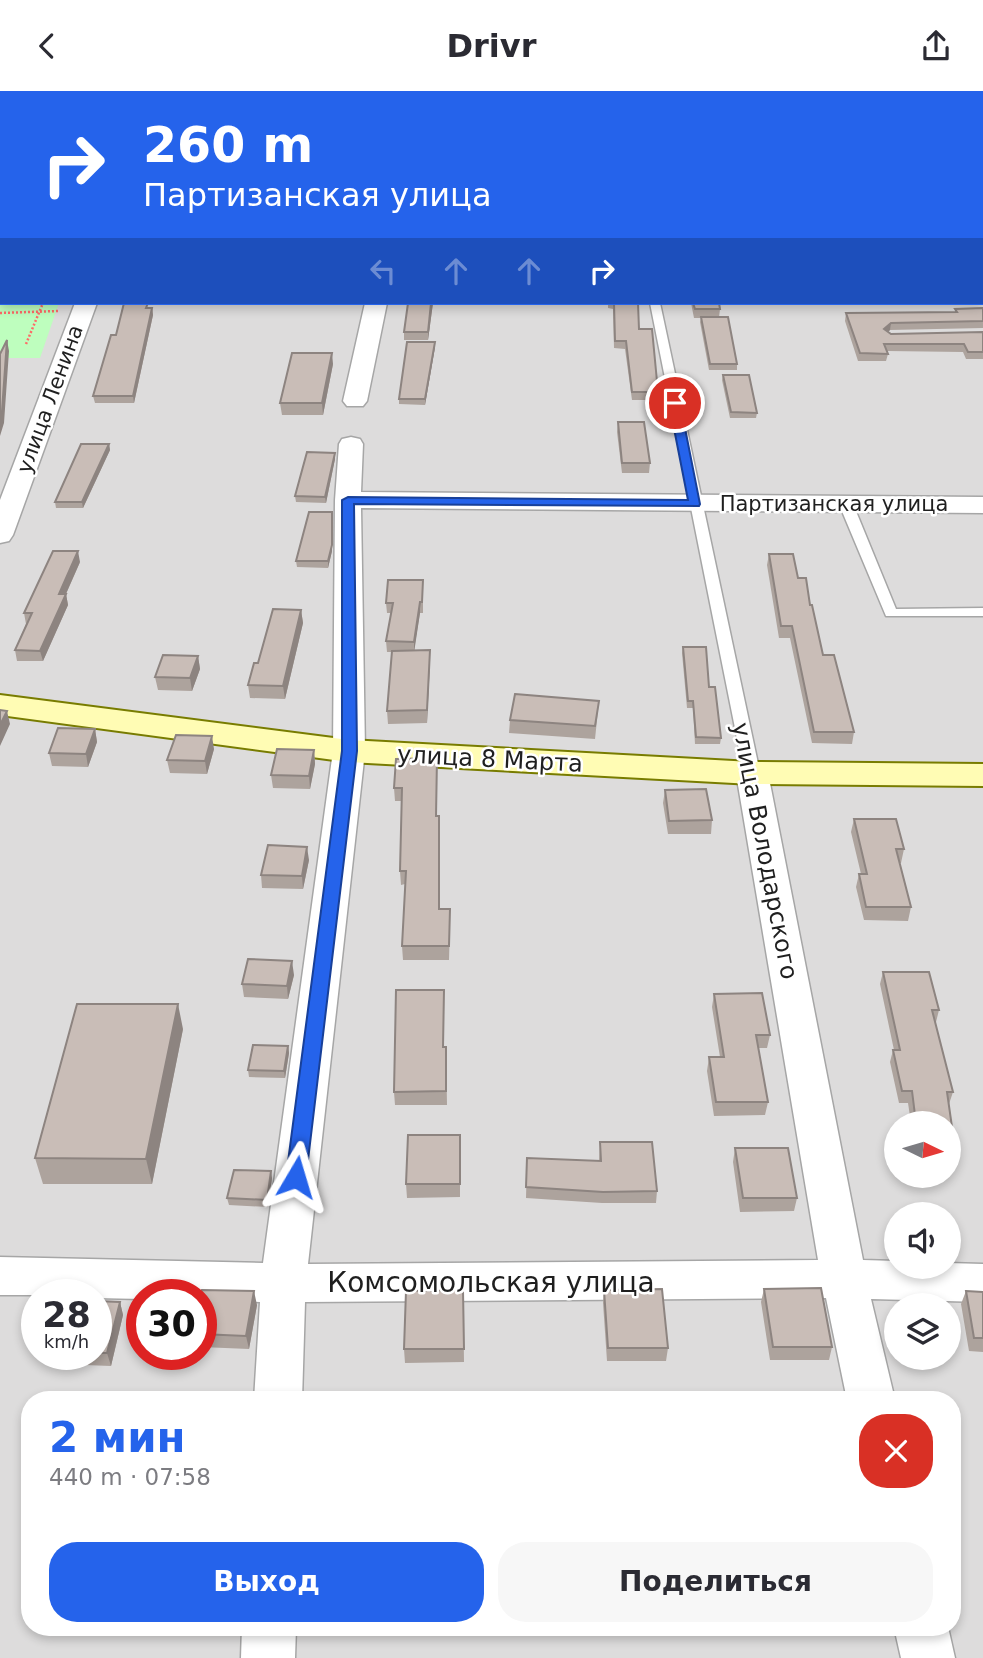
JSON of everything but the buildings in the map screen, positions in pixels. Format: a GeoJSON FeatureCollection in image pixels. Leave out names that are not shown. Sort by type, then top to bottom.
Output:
{"type":"FeatureCollection","features":[{"type":"Feature","properties":{"kind":"main road","name":"улица 8 Марта"},"geometry":{"type":"LineString","coordinates":[[0,705],[349,751],[752,773],[983,775]]}},
{"type":"Feature","properties":{"kind":"street","name":"улица Ленина"},"geometry":{"type":"LineString","coordinates":[[0,535],[85,305]]}},
{"type":"Feature","properties":{"kind":"street"},"geometry":{"type":"LineString","coordinates":[[355,401],[376,305]]}},
{"type":"Feature","properties":{"kind":"street"},"geometry":{"type":"LineString","coordinates":[[278,1391],[283,1283],[349,751],[348,500],[351,444]]}},
{"type":"Feature","properties":{"kind":"street","name":"Партизанская улица"},"geometry":{"type":"LineString","coordinates":[[348,500],[983,505]]}},
{"type":"Feature","properties":{"kind":"street","name":"улица Володарского"},"geometry":{"type":"LineString","coordinates":[[752,773],[844,1279],[869,1391]]}},
{"type":"Feature","properties":{"kind":"street","name":"Комсомольская улица"},"geometry":{"type":"LineString","coordinates":[[0,1276],[283,1283],[844,1279],[983,1283]]}},
{"type":"Feature","properties":{"kind":"street"},"geometry":{"type":"LineString","coordinates":[[268,1658],[269,1636]]}},
{"type":"Feature","properties":{"kind":"street"},"geometry":{"type":"LineString","coordinates":[[923,1636],[928,1658]]}},
{"type":"Feature","properties":{"kind":"lane","name":"улица Володарского"},"geometry":{"type":"LineString","coordinates":[[655,305],[752,773]]}},
{"type":"Feature","properties":{"kind":"lane"},"geometry":{"type":"LineString","coordinates":[[846,504],[891,613],[983,612]]}},
{"type":"Feature","properties":{"kind":"path"},"geometry":{"type":"LineString","coordinates":[[26,344],[42,305]]}},
{"type":"Feature","properties":{"kind":"path"},"geometry":{"type":"LineString","coordinates":[[0,313],[40,311]]}},
{"type":"Feature","properties":{"kind":"shaded area"},"geometry":{"type":"Polygon","coordinates":[[[0,305],[983,305],[983,1658],[0,1658],[0,305]]]}},
{"type":"Feature","properties":{"kind":"green space"},"geometry":{"type":"Polygon","coordinates":[[[0,305],[58,305],[40,358],[0,358],[0,305]]]}},
{"type":"Feature","properties":{"kind":"route"},"geometry":{"type":"LineString","coordinates":[[296,1177],[349,751],[348,500],[695,504],[675,403]]}}]}
